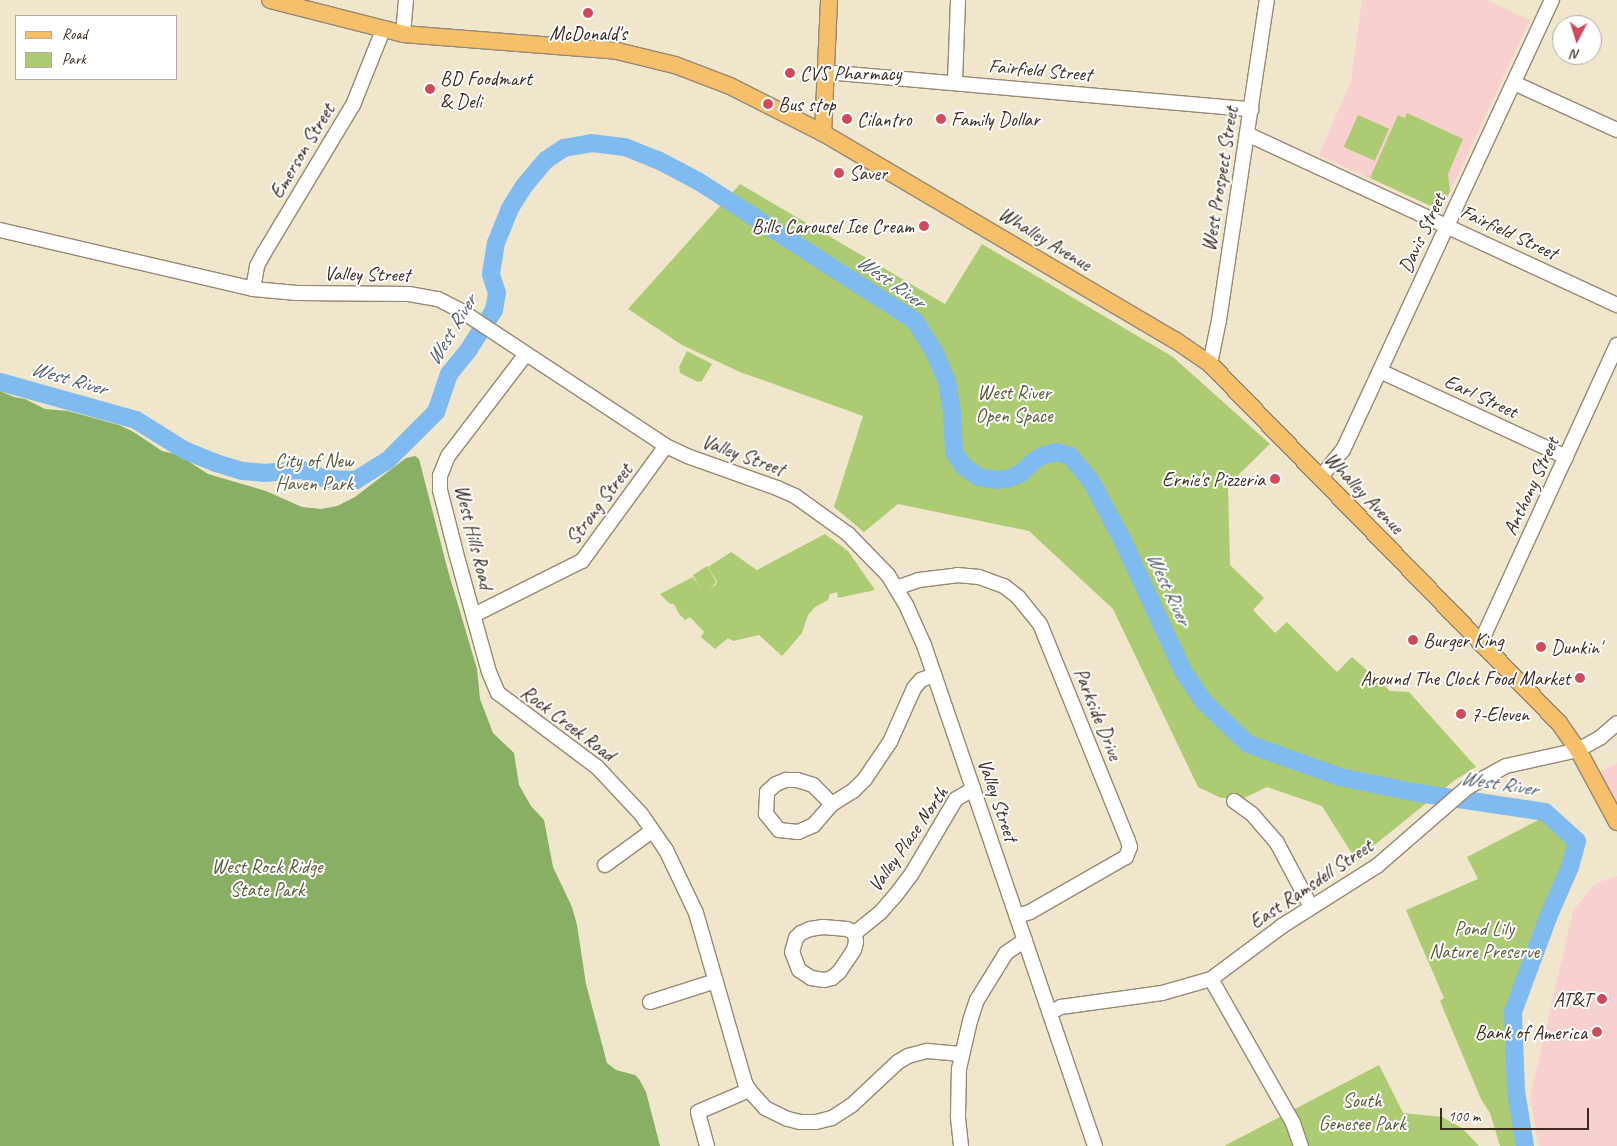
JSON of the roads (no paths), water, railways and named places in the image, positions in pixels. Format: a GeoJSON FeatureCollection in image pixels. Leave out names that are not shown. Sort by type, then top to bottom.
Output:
{"type":"FeatureCollection","features":[{"type":"Feature","properties":{"kind":"main road","name":"Whalley Avenue"},"geometry":{"type":"LineString","coordinates":[[270,0],[403,34],[554,45],[637,54],[675,65],[730,86],[822,133],[1175,340],[1210,364],[1480,644],[1559,723],[1578,750],[1617,822]]}},
{"type":"Feature","properties":{"kind":"main road"},"geometry":{"type":"LineString","coordinates":[[822,133],[829,0]]}},
{"type":"Feature","properties":{"kind":"street"},"geometry":{"type":"LineString","coordinates":[[403,34],[406,0]]}},
{"type":"Feature","properties":{"kind":"street"},"geometry":{"type":"LineString","coordinates":[[955,82],[958,0]]}},
{"type":"Feature","properties":{"kind":"street","name":"West Prospect Street"},"geometry":{"type":"LineString","coordinates":[[1210,364],[1248,134],[1267,0]]}},
{"type":"Feature","properties":{"kind":"street","name":"Davis Street"},"geometry":{"type":"LineString","coordinates":[[1320,478],[1343,450],[1552,0]]}},
{"type":"Feature","properties":{"kind":"street","name":"Emerson Street"},"geometry":{"type":"LineString","coordinates":[[253,289],[257,266],[264,253],[353,105],[383,30]]}},
{"type":"Feature","properties":{"kind":"street","name":"Fairfield Street"},"geometry":{"type":"LineString","coordinates":[[825,72],[1251,109]]}},
{"type":"Feature","properties":{"kind":"street"},"geometry":{"type":"LineString","coordinates":[[1514,83],[1617,130]]}},
{"type":"Feature","properties":{"kind":"street","name":"Fairfield Street"},"geometry":{"type":"LineString","coordinates":[[1248,134],[1617,305]]}},
{"type":"Feature","properties":{"kind":"street","name":"Valley Street"},"geometry":{"type":"LineString","coordinates":[[0,230],[253,289],[296,293],[423,296],[438,299],[462,312],[666,446],[687,456],[754,478],[795,496],[830,519],[882,566],[915,623],[1095,1146]]}},
{"type":"Feature","properties":{"kind":"street","name":"Anthony Street"},"geometry":{"type":"LineString","coordinates":[[1480,644],[1617,344]]}},
{"type":"Feature","properties":{"kind":"street","name":"West Hills Road"},"geometry":{"type":"LineString","coordinates":[[498,693],[490,672],[440,490],[440,476],[448,456],[526,354]]}},
{"type":"Feature","properties":{"kind":"street","name":"Earl Street"},"geometry":{"type":"LineString","coordinates":[[1380,371],[1566,457]]}},
{"type":"Feature","properties":{"kind":"street","name":"Strong Street"},"geometry":{"type":"LineString","coordinates":[[474,615],[582,561],[666,446]]}},
{"type":"Feature","properties":{"kind":"street","name":"Parkside Drive"},"geometry":{"type":"LineString","coordinates":[[896,588],[908,583],[938,576],[979,577],[1004,586],[1025,604],[1040,624],[1128,841],[1130,847],[1126,857],[1030,912],[1017,916]]}},
{"type":"Feature","properties":{"kind":"street"},"geometry":{"type":"LineString","coordinates":[[832,804],[813,785],[797,780],[786,780],[776,784],[767,792],[766,814],[778,830],[798,832],[814,825],[832,804],[853,791],[865,779],[890,742],[914,688],[921,680],[934,675]]}},
{"type":"Feature","properties":{"kind":"street","name":"Rock Creek Road"},"geometry":{"type":"LineString","coordinates":[[498,693],[512,706],[577,750],[619,788],[652,831],[674,864],[696,913],[741,1070],[749,1090],[765,1108],[775,1114],[794,1120],[816,1122],[842,1113],[898,1062],[908,1056],[927,1051],[961,1054]]}},
{"type":"Feature","properties":{"kind":"street","name":"East Ramsdell Street"},"geometry":{"type":"LineString","coordinates":[[1050,1014],[1061,1007],[1162,993],[1212,979],[1264,938],[1377,866],[1468,787],[1506,766],[1578,750],[1601,737],[1617,723]]}},
{"type":"Feature","properties":{"kind":"street","name":"Valley Place North"},"geometry":{"type":"LineString","coordinates":[[855,933],[880,913],[895,896],[927,850],[956,800],[973,789]]}},
{"type":"Feature","properties":{"kind":"street"},"geometry":{"type":"LineString","coordinates":[[1234,801],[1252,814],[1277,843],[1311,907]]}},
{"type":"Feature","properties":{"kind":"street"},"geometry":{"type":"LineString","coordinates":[[605,865],[652,831]]}},
{"type":"Feature","properties":{"kind":"street"},"geometry":{"type":"LineString","coordinates":[[836,927],[855,933],[854,950],[839,972],[832,978],[824,980],[810,978],[799,970],[794,962],[793,945],[801,933],[810,929],[836,927]]}},
{"type":"Feature","properties":{"kind":"street"},"geometry":{"type":"LineString","coordinates":[[961,1146],[958,1106],[961,1054],[977,1000],[990,976],[1009,949],[1025,940]]}},
{"type":"Feature","properties":{"kind":"street"},"geometry":{"type":"LineString","coordinates":[[1212,979],[1293,1124],[1300,1146]]}},
{"type":"Feature","properties":{"kind":"street"},"geometry":{"type":"LineString","coordinates":[[650,1002],[716,981]]}},
{"type":"Feature","properties":{"kind":"street"},"geometry":{"type":"LineString","coordinates":[[707,1146],[698,1112],[749,1090]]}},
{"type":"Feature","properties":{"kind":"waterway","name":"West River"},"geometry":{"type":"LineString","coordinates":[[0,382],[136,420],[184,450],[216,463],[243,471],[264,473],[302,470],[325,479],[356,480],[387,461],[436,412],[449,374],[469,349],[494,310],[497,293],[491,274],[496,243],[509,210],[524,186],[546,160],[564,148],[591,143],[625,147],[658,160],[698,181],[915,321],[934,351],[947,381],[952,412],[954,452],[964,467],[979,477],[997,480],[1020,474],[1035,460],[1045,455],[1057,452],[1070,456],[1091,481],[1122,539],[1183,671],[1203,701],[1248,744],[1340,777],[1418,793],[1545,812],[1577,841],[1570,867],[1549,915],[1513,1012],[1516,1091],[1525,1146]]}},
{"type":"Feature","properties":{"kind":"place","name":"McDonald's"},"geometry":{"type":"Point","coordinates":[588,13]}},
{"type":"Feature","properties":{"kind":"place","name":"CVS Pharmacy"},"geometry":{"type":"Point","coordinates":[790,73]}},
{"type":"Feature","properties":{"kind":"place","name":"BD Foodmart & Deli"},"geometry":{"type":"Point","coordinates":[430,89]}},
{"type":"Feature","properties":{"kind":"place","name":"Bus stop"},"geometry":{"type":"Point","coordinates":[768,104]}},
{"type":"Feature","properties":{"kind":"place","name":"Cilantro"},"geometry":{"type":"Point","coordinates":[847,119]}},
{"type":"Feature","properties":{"kind":"place","name":"Family Dollar"},"geometry":{"type":"Point","coordinates":[941,119]}},
{"type":"Feature","properties":{"kind":"place","name":"Saver"},"geometry":{"type":"Point","coordinates":[839,173]}},
{"type":"Feature","properties":{"kind":"place","name":"Bills Carousel Ice Cream"},"geometry":{"type":"Point","coordinates":[924,226]}},
{"type":"Feature","properties":{"kind":"place","name":"Ernie's Pizzeria"},"geometry":{"type":"Point","coordinates":[1275,479]}},
{"type":"Feature","properties":{"kind":"place","name":"Burger King"},"geometry":{"type":"Point","coordinates":[1413,640]}},
{"type":"Feature","properties":{"kind":"place","name":"Dunkin'"},"geometry":{"type":"Point","coordinates":[1541,647]}},
{"type":"Feature","properties":{"kind":"place","name":"Around The Clock Food Market"},"geometry":{"type":"Point","coordinates":[1580,678]}},
{"type":"Feature","properties":{"kind":"place","name":"7-Eleven"},"geometry":{"type":"Point","coordinates":[1461,714]}},
{"type":"Feature","properties":{"kind":"place","name":"AT&T"},"geometry":{"type":"Point","coordinates":[1602,999]}},
{"type":"Feature","properties":{"kind":"place","name":"Bank of America"},"geometry":{"type":"Point","coordinates":[1597,1032]}},
{"type":"Feature","properties":{"kind":"park label","name":"West River Open Space"},"geometry":{"type":"Point","coordinates":[1014,404]}},
{"type":"Feature","properties":{"kind":"park label","name":"City of New Haven Park"},"geometry":{"type":"Point","coordinates":[314,472]}},
{"type":"Feature","properties":{"kind":"park label","name":"West Rock Ridge State Park"},"geometry":{"type":"Point","coordinates":[267,878]}},
{"type":"Feature","properties":{"kind":"park label","name":"Pond Lily Nature Preserve"},"geometry":{"type":"Point","coordinates":[1484,940]}},
{"type":"Feature","properties":{"kind":"park label","name":"South Genesee Park"},"geometry":{"type":"Point","coordinates":[1362,1112]}}]}
